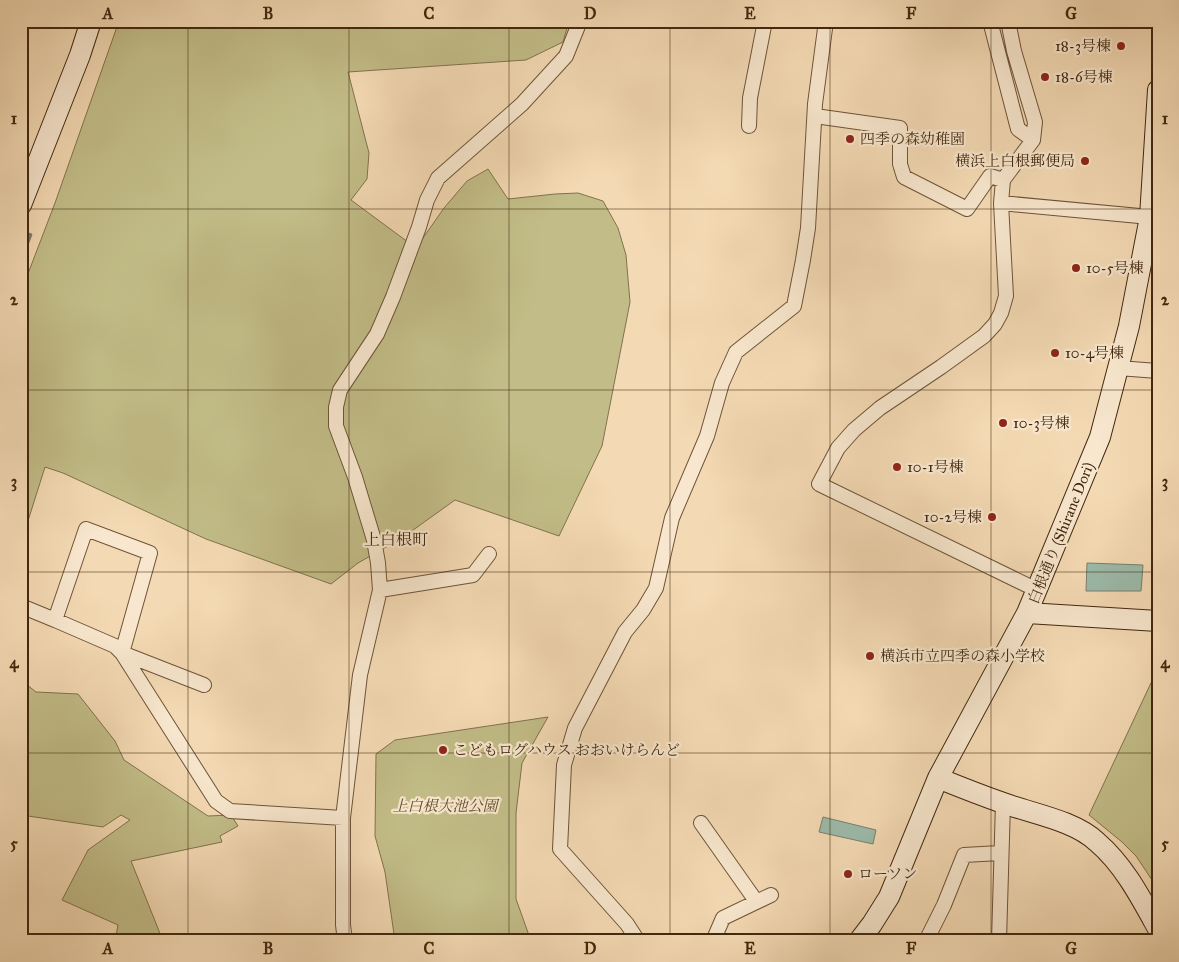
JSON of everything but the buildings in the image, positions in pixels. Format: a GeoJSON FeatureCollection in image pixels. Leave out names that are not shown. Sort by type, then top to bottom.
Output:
{"type":"FeatureCollection","features":[{"type":"Feature","properties":{"kind":"street"},"geometry":{"type":"LineString","coordinates":[[21,205],[80,55],[91,21]]}},
{"type":"Feature","properties":{"kind":"street"},"geometry":{"type":"LineString","coordinates":[[345,941],[343,925],[343,818],[360,675],[380,590],[374,540],[355,477],[336,426],[336,407],[340,390],[377,334],[420,227],[427,200],[438,178],[522,104],[566,56],[580,21]]}},
{"type":"Feature","properties":{"kind":"street"},"geometry":{"type":"LineString","coordinates":[[749,126],[750,98],[765,21]]}},
{"type":"Feature","properties":{"kind":"street"},"geometry":{"type":"LineString","coordinates":[[990,21],[1018,129],[1033,140]]}},
{"type":"Feature","properties":{"kind":"street"},"geometry":{"type":"LineString","coordinates":[[1008,21],[1014,51],[1035,122],[1033,140],[1003,180],[1001,203],[1006,296],[1001,313],[995,324],[984,336],[867,418],[838,448],[819,484],[1037,590]]}},
{"type":"Feature","properties":{"kind":"street"},"geometry":{"type":"LineString","coordinates":[[638,941],[627,924],[560,849],[564,765],[575,728],[625,632],[643,610],[656,588],[672,518],[707,436],[722,383],[736,352],[794,306],[808,228],[823,22]]}},
{"type":"Feature","properties":{"kind":"street","name":"白根通り (Shirane Dori)"},"geometry":{"type":"LineString","coordinates":[[858,941],[872,924],[889,897],[938,778],[1028,613],[1100,437],[1129,326],[1150,216],[1158,90]]}},
{"type":"Feature","properties":{"kind":"street"},"geometry":{"type":"LineString","coordinates":[[815,116],[900,128],[900,164],[904,177],[967,210],[990,176],[1003,180]]}},
{"type":"Feature","properties":{"kind":"street"},"geometry":{"type":"LineString","coordinates":[[1001,203],[1150,216]]}},
{"type":"Feature","properties":{"kind":"street"},"geometry":{"type":"LineString","coordinates":[[1118,368],[1158,371]]}},
{"type":"Feature","properties":{"kind":"street"},"geometry":{"type":"LineString","coordinates":[[55,620],[86,529],[150,553],[122,652]]}},
{"type":"Feature","properties":{"kind":"street"},"geometry":{"type":"LineString","coordinates":[[380,590],[473,575],[489,554]]}},
{"type":"Feature","properties":{"kind":"street"},"geometry":{"type":"LineString","coordinates":[[21,606],[115,646],[122,652],[216,801],[230,811],[343,818]]}},
{"type":"Feature","properties":{"kind":"street"},"geometry":{"type":"LineString","coordinates":[[1028,613],[1158,621]]}},
{"type":"Feature","properties":{"kind":"street"},"geometry":{"type":"LineString","coordinates":[[122,652],[204,685]]}},
{"type":"Feature","properties":{"kind":"street"},"geometry":{"type":"LineString","coordinates":[[938,778],[1074,827],[1096,840],[1114,860],[1155,915]]}},
{"type":"Feature","properties":{"kind":"street"},"geometry":{"type":"LineString","coordinates":[[999,941],[1000,853],[1003,803]]}},
{"type":"Feature","properties":{"kind":"street"},"geometry":{"type":"LineString","coordinates":[[701,823],[756,901]]}},
{"type":"Feature","properties":{"kind":"street"},"geometry":{"type":"LineString","coordinates":[[928,940],[964,855],[1000,853]]}},
{"type":"Feature","properties":{"kind":"street"},"geometry":{"type":"LineString","coordinates":[[713,941],[723,918],[770,895]]}},
{"type":"Feature","properties":{"kind":"green space"},"geometry":{"type":"Polygon","coordinates":[[[119,21],[569,21],[563,42],[526,60],[348,72],[369,153],[367,179],[351,200],[416,248],[444,208],[467,181],[488,169],[508,199],[578,193],[603,201],[618,228],[626,255],[630,302],[602,446],[559,536],[455,500],[402,538],[358,563],[331,584],[206,539],[63,473],[45,467],[21,543],[21,292],[55,203],[119,21]]]}},
{"type":"Feature","properties":{"kind":"green space"},"geometry":{"type":"Polygon","coordinates":[[[1158,668],[1158,867],[1152,880],[1136,856],[1089,815],[1158,668]]]}},
{"type":"Feature","properties":{"kind":"green space"},"geometry":{"type":"Polygon","coordinates":[[[21,680],[36,692],[78,694],[115,741],[124,760],[208,816],[231,815],[238,826],[220,836],[222,842],[131,861],[163,941],[115,941],[118,925],[62,900],[88,850],[130,820],[121,815],[103,827],[21,815],[21,801],[25,793],[21,791],[21,680]]]}},
{"type":"Feature","properties":{"kind":"green space","name":"上白根大池公園"},"geometry":{"type":"Polygon","coordinates":[[[548,717],[522,763],[516,813],[516,899],[531,941],[395,941],[385,872],[375,836],[376,754],[395,740],[548,717]]]}},
{"type":"Feature","properties":{"kind":"shaded area"},"geometry":{"type":"Polygon","coordinates":[[[1087,563],[1143,565],[1141,591],[1086,591],[1087,563]]]}},
{"type":"Feature","properties":{"kind":"shaded area"},"geometry":{"type":"Polygon","coordinates":[[[823,817],[876,830],[873,844],[819,832],[823,817]]]}},
{"type":"Feature","properties":{"kind":"waterway"},"geometry":{"type":"LineString","coordinates":[[21,258],[30,235]]}},
{"type":"Feature","properties":{"kind":"place","name":"18-3号棟"},"geometry":{"type":"Point","coordinates":[1121,46]}},
{"type":"Feature","properties":{"kind":"place","name":"18-6号棟"},"geometry":{"type":"Point","coordinates":[1045,77]}},
{"type":"Feature","properties":{"kind":"place","name":"四季の森幼稚園"},"geometry":{"type":"Point","coordinates":[850,139]}},
{"type":"Feature","properties":{"kind":"place","name":"横浜上白根郵便局"},"geometry":{"type":"Point","coordinates":[1085,161]}},
{"type":"Feature","properties":{"kind":"place","name":"10-5号棟"},"geometry":{"type":"Point","coordinates":[1076,268]}},
{"type":"Feature","properties":{"kind":"place","name":"10-4号棟"},"geometry":{"type":"Point","coordinates":[1055,353]}},
{"type":"Feature","properties":{"kind":"place","name":"10-3号棟"},"geometry":{"type":"Point","coordinates":[1003,423]}},
{"type":"Feature","properties":{"kind":"place","name":"10-1号棟"},"geometry":{"type":"Point","coordinates":[897,467]}},
{"type":"Feature","properties":{"kind":"place","name":"10-2号棟"},"geometry":{"type":"Point","coordinates":[992,517]}},
{"type":"Feature","properties":{"kind":"place","name":"横浜市立四季の森小学校"},"geometry":{"type":"Point","coordinates":[870,656]}},
{"type":"Feature","properties":{"kind":"place","name":"こどもログハウス おおいけらんど"},"geometry":{"type":"Point","coordinates":[443,750]}},
{"type":"Feature","properties":{"kind":"place","name":"ローソン"},"geometry":{"type":"Point","coordinates":[848,874]}},
{"type":"Feature","properties":{"kind":"district","name":"上白根町"},"geometry":{"type":"Point","coordinates":[396,539]}}]}
